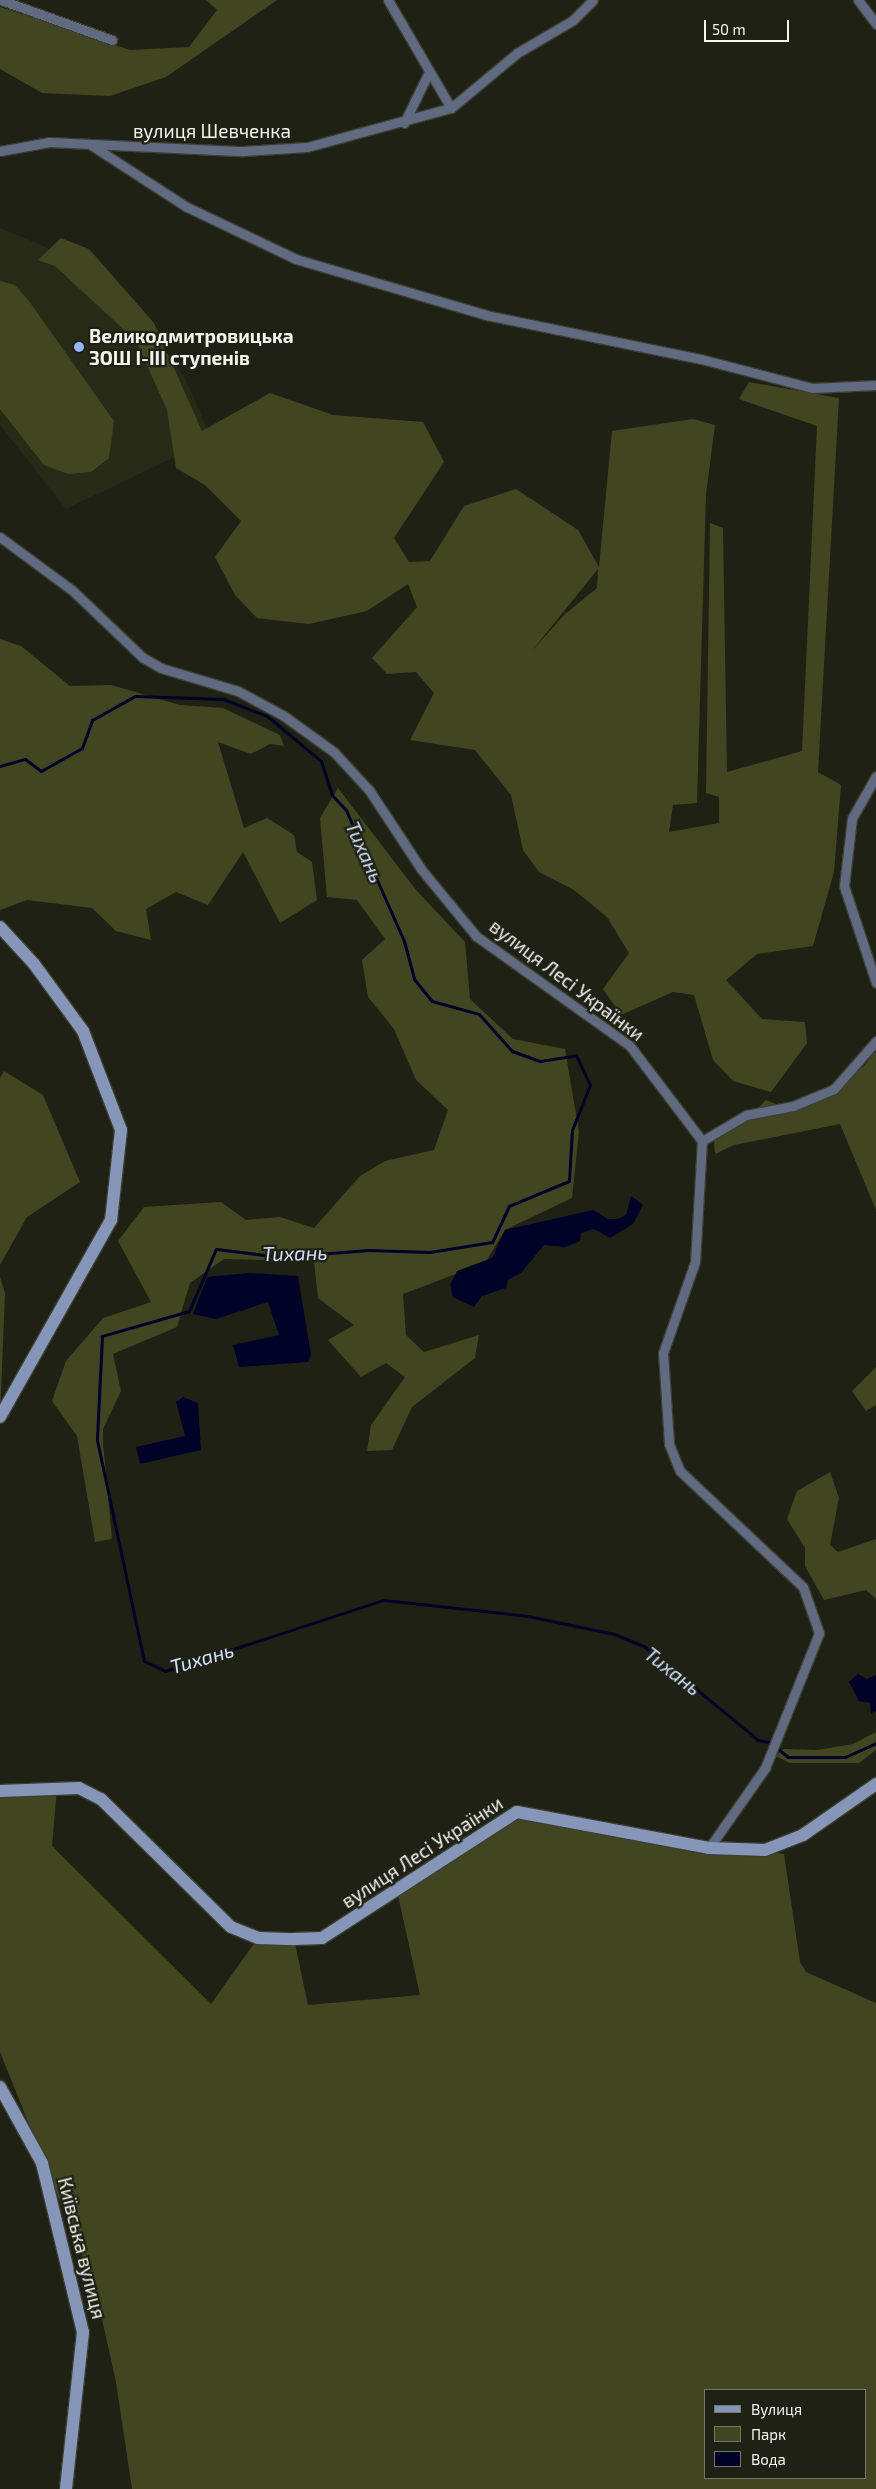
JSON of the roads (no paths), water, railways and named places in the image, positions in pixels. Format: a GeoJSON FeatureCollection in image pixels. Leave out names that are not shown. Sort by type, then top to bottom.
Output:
{"type":"FeatureCollection","features":[{"type":"Feature","properties":{"kind":"street"},"geometry":{"type":"LineString","coordinates":[[0,0],[112,40]]}},
{"type":"Feature","properties":{"kind":"street"},"geometry":{"type":"LineString","coordinates":[[388,0],[451,108]]}},
{"type":"Feature","properties":{"kind":"street","name":"вулиця Шевченка"},"geometry":{"type":"LineString","coordinates":[[0,151],[49,142],[243,151],[307,147],[404,123],[451,108],[517,53],[573,20],[593,0]]}},
{"type":"Feature","properties":{"kind":"street"},"geometry":{"type":"LineString","coordinates":[[858,0],[876,24]]}},
{"type":"Feature","properties":{"kind":"street"},"geometry":{"type":"LineString","coordinates":[[404,123],[429,72]]}},
{"type":"Feature","properties":{"kind":"street"},"geometry":{"type":"LineString","coordinates":[[91,145],[187,207],[296,259],[486,315],[701,359],[812,388],[876,385]]}},
{"type":"Feature","properties":{"kind":"street","name":"вулиця Лесі Українки"},"geometry":{"type":"LineString","coordinates":[[0,536],[72,590],[142,657],[161,668],[238,691],[284,716],[334,752],[369,790],[420,869],[476,936],[630,1046],[702,1141]]}},
{"type":"Feature","properties":{"kind":"street"},"geometry":{"type":"LineString","coordinates":[[876,776],[852,818],[844,886],[876,983]]}},
{"type":"Feature","properties":{"kind":"street"},"geometry":{"type":"LineString","coordinates":[[0,927],[34,964],[83,1031],[121,1130],[111,1220],[0,1417]]}},
{"type":"Feature","properties":{"kind":"street"},"geometry":{"type":"LineString","coordinates":[[709,1848],[765,1768],[819,1633],[803,1587],[680,1471],[669,1444],[663,1353],[694,1262],[702,1141],[746,1115],[793,1106],[834,1089],[876,1041]]}},
{"type":"Feature","properties":{"kind":"street","name":"вулиця Лесі Українки"},"geometry":{"type":"LineString","coordinates":[[0,1791],[79,1788],[100,1799],[231,1927],[258,1938],[322,1938],[517,1812],[709,1848],[765,1850],[803,1835],[876,1784]]}},
{"type":"Feature","properties":{"kind":"street","name":"Київська вулиця"},"geometry":{"type":"LineString","coordinates":[[0,2087],[42,2163],[83,2332],[66,2489]]}},
{"type":"Feature","properties":{"kind":"water"},"geometry":{"type":"Polygon","coordinates":[[[631,1196],[643,1205],[633,1224],[610,1238],[594,1229],[581,1233],[580,1241],[565,1247],[544,1245],[521,1273],[508,1280],[506,1288],[482,1296],[474,1307],[453,1297],[450,1285],[457,1271],[492,1258],[505,1230],[593,1210],[608,1219],[618,1219],[626,1215],[631,1196]]]}},
{"type":"Feature","properties":{"kind":"water"},"geometry":{"type":"Polygon","coordinates":[[[250,1273],[298,1276],[311,1355],[308,1362],[239,1367],[233,1345],[279,1335],[268,1302],[216,1319],[193,1314],[207,1277],[250,1273]]]}},
{"type":"Feature","properties":{"kind":"water"},"geometry":{"type":"Polygon","coordinates":[[[183,1397],[198,1403],[201,1450],[140,1464],[136,1447],[185,1436],[176,1402],[183,1397]]]}},
{"type":"Feature","properties":{"kind":"water"},"geometry":{"type":"Polygon","coordinates":[[[858,1674],[867,1679],[876,1675],[876,1711],[871,1714],[870,1703],[859,1701],[849,1682],[858,1674]]]}},
{"type":"Feature","properties":{"kind":"waterway","name":"Тихань"},"geometry":{"type":"LineString","coordinates":[[0,766],[25,759],[41,771],[82,748],[92,720],[135,696],[223,699],[267,716],[321,761],[332,795],[346,810],[404,941],[414,979],[432,1001],[479,1014],[512,1051],[540,1061],[576,1055],[590,1085],[572,1130],[569,1181],[509,1206],[492,1242],[430,1252],[368,1250],[281,1257],[216,1249],[189,1311],[102,1336],[97,1440],[144,1661],[165,1671],[384,1600],[528,1616],[614,1634],[644,1646],[758,1740],[769,1742]]}},
{"type":"Feature","properties":{"kind":"waterway","name":"Тихань"},"geometry":{"type":"LineString","coordinates":[[778,1749],[788,1757],[845,1757],[876,1743]]}},
{"type":"Feature","properties":{"kind":"place","name":"Великодмитровицька ЗОШ І-ІІІ ступенів"},"geometry":{"type":"Point","coordinates":[79,347]}}]}
